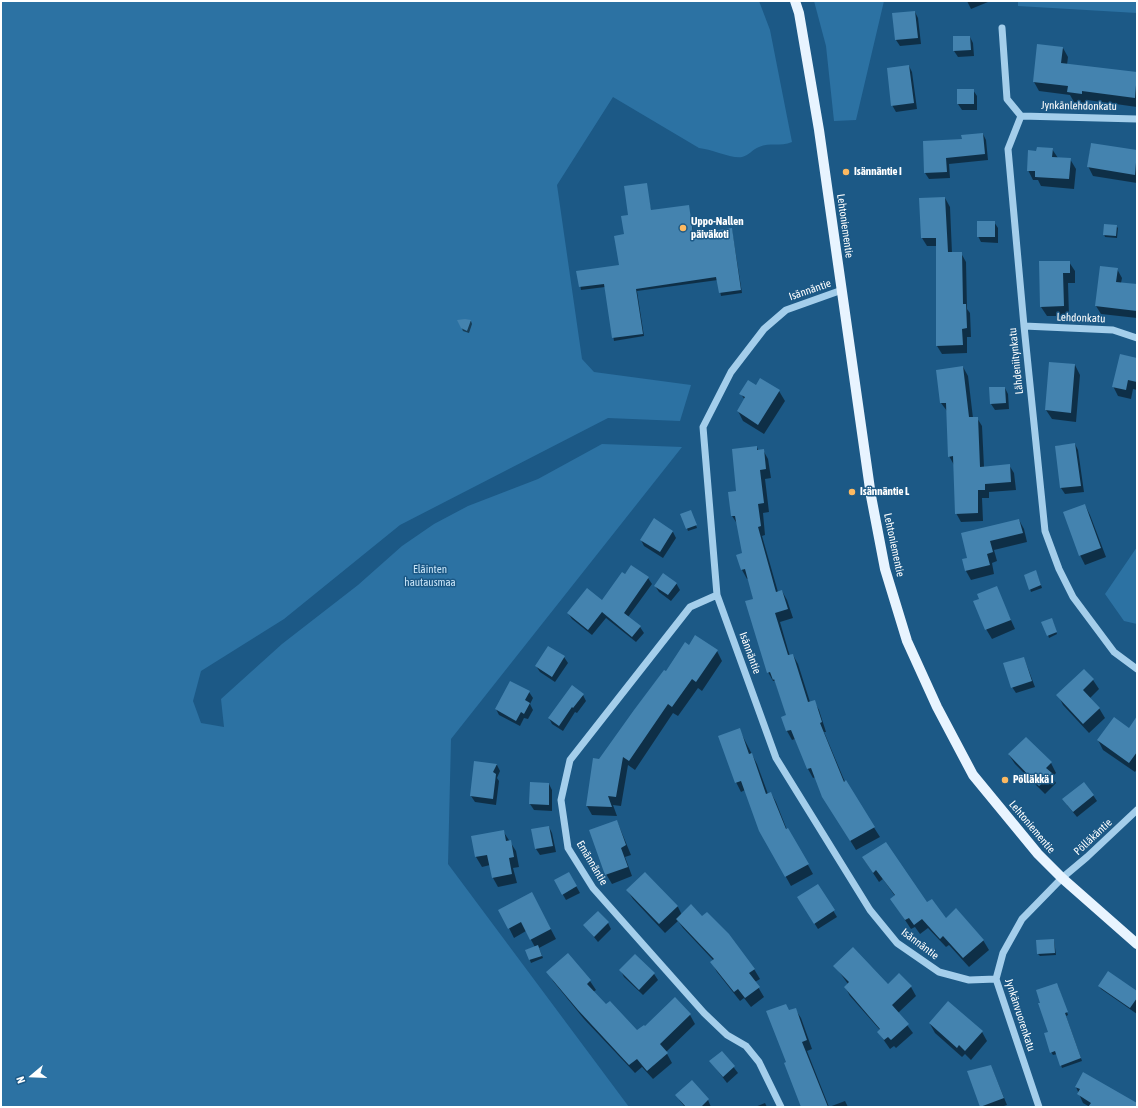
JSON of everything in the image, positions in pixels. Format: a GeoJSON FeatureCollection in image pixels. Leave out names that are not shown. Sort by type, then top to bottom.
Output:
{"type":"FeatureCollection","features":[{"type":"Feature","properties":{"kind":"main road","name":"Lehtoniementie"},"geometry":{"type":"LineString","coordinates":[[795,1],[799,13],[819,130],[875,518],[885,570],[907,641],[937,707],[973,775],[1038,854],[1062,878],[1137,944]]}},
{"type":"Feature","properties":{"kind":"street"},"geometry":{"type":"LineString","coordinates":[[1002,28],[1007,99],[1021,116]]}},
{"type":"Feature","properties":{"kind":"street","name":"Jynkänlehdonkatu"},"geometry":{"type":"LineString","coordinates":[[1021,116],[1137,119]]}},
{"type":"Feature","properties":{"kind":"street","name":"Lähdeniitynkatu"},"geometry":{"type":"LineString","coordinates":[[1021,116],[1008,149],[1045,531],[1073,597],[1114,652],[1137,669]]}},
{"type":"Feature","properties":{"kind":"street","name":"Isännäntie"},"geometry":{"type":"LineString","coordinates":[[842,290],[786,310],[764,329],[731,372],[703,427],[717,595],[776,758],[870,910],[897,943],[939,972],[969,980],[996,979]]}},
{"type":"Feature","properties":{"kind":"street","name":"Lehdonkatu"},"geometry":{"type":"LineString","coordinates":[[1024,326],[1113,330],[1137,338]]}},
{"type":"Feature","properties":{"kind":"street","name":"Emännäntie"},"geometry":{"type":"LineString","coordinates":[[717,595],[690,607],[570,760],[561,800],[568,848],[593,888],[704,1013],[726,1035],[746,1046],[759,1062],[781,1107]]}},
{"type":"Feature","properties":{"kind":"street","name":"Pölläkäntie"},"geometry":{"type":"LineString","coordinates":[[1062,878],[1087,858],[1137,810]]}},
{"type":"Feature","properties":{"kind":"street","name":"Jynkänvuorenkatu"},"geometry":{"type":"LineString","coordinates":[[1039,1107],[996,979],[1005,946],[1022,919],[1062,878]]}},
{"type":"Feature","properties":{"kind":"green space","name":"Eläinten hautausmaa"},"geometry":{"type":"Polygon","coordinates":[[[1,1],[759,1],[770,30],[792,142],[763,146],[742,157],[699,148],[613,97],[557,185],[582,359],[594,372],[691,385],[680,421],[608,418],[400,525],[284,619],[201,671],[193,701],[201,723],[224,727],[221,699],[282,644],[358,585],[402,546],[434,524],[468,506],[538,479],[602,444],[682,447],[451,739],[448,864],[629,1107],[1,1107],[1,1]]]}},
{"type":"Feature","properties":{"kind":"green space"},"geometry":{"type":"Polygon","coordinates":[[[814,1],[884,1],[856,120],[834,121],[826,46],[814,1]]]}},
{"type":"Feature","properties":{"kind":"green space"},"geometry":{"type":"Polygon","coordinates":[[[1018,1],[1137,1],[1137,13],[1018,6],[1018,1]]]}},
{"type":"Feature","properties":{"kind":"green space"},"geometry":{"type":"Polygon","coordinates":[[[1137,547],[1137,624],[1124,621],[1105,594],[1137,547]]]}},
{"type":"Feature","properties":{"kind":"building"},"geometry":{"type":"Polygon","coordinates":[[[915,11],[918,38],[895,40],[892,13],[915,11]]]}},
{"type":"Feature","properties":{"kind":"building"},"geometry":{"type":"Polygon","coordinates":[[[953,36],[970,36],[971,50],[953,51],[953,36]]]}},
{"type":"Feature","properties":{"kind":"building"},"geometry":{"type":"Polygon","coordinates":[[[1037,44],[1063,47],[1061,63],[1137,72],[1135,98],[1082,91],[1082,94],[1067,92],[1068,86],[1033,82],[1037,44]]]}},
{"type":"Feature","properties":{"kind":"building"},"geometry":{"type":"Polygon","coordinates":[[[909,65],[914,103],[891,106],[887,68],[909,65]]]}},
{"type":"Feature","properties":{"kind":"building"},"geometry":{"type":"Polygon","coordinates":[[[957,89],[974,89],[974,104],[957,104],[957,89]]]}},
{"type":"Feature","properties":{"kind":"building"},"geometry":{"type":"Polygon","coordinates":[[[983,133],[985,154],[946,158],[947,172],[924,173],[923,141],[962,139],[961,135],[983,133]]]}},
{"type":"Feature","properties":{"kind":"building"},"geometry":{"type":"Polygon","coordinates":[[[1091,143],[1137,150],[1135,175],[1087,167],[1091,143]]]}},
{"type":"Feature","properties":{"kind":"building"},"geometry":{"type":"Polygon","coordinates":[[[1037,147],[1053,148],[1052,157],[1071,158],[1069,179],[1035,177],[1035,171],[1027,171],[1028,150],[1036,151],[1037,147]]]}},
{"type":"Feature","properties":{"kind":"building"},"geometry":{"type":"Polygon","coordinates":[[[647,183],[651,210],[689,205],[693,234],[732,228],[741,290],[719,293],[716,277],[636,289],[643,334],[612,338],[604,284],[579,287],[576,271],[619,265],[614,236],[624,234],[621,216],[628,215],[624,186],[647,183]]]}},
{"type":"Feature","properties":{"kind":"building"},"geometry":{"type":"Polygon","coordinates":[[[945,197],[948,252],[962,252],[963,304],[966,304],[967,328],[962,329],[963,345],[936,346],[936,238],[921,238],[919,198],[945,197]]]}},
{"type":"Feature","properties":{"kind":"building"},"geometry":{"type":"Polygon","coordinates":[[[977,221],[995,221],[995,237],[977,237],[977,221]]]}},
{"type":"Feature","properties":{"kind":"building"},"geometry":{"type":"Polygon","coordinates":[[[1104,224],[1117,225],[1116,236],[1103,235],[1104,224]]]}},
{"type":"Feature","properties":{"kind":"building"},"geometry":{"type":"Polygon","coordinates":[[[1039,261],[1070,261],[1070,273],[1063,273],[1064,306],[1040,307],[1039,261]]]}},
{"type":"Feature","properties":{"kind":"building"},"geometry":{"type":"Polygon","coordinates":[[[1100,266],[1118,268],[1116,282],[1137,284],[1137,311],[1095,306],[1100,266]]]}},
{"type":"Feature","properties":{"kind":"building"},"geometry":{"type":"Polygon","coordinates":[[[457,320],[471,320],[467,331],[461,328],[457,320]]]}},
{"type":"Feature","properties":{"kind":"building"},"geometry":{"type":"Polygon","coordinates":[[[1120,354],[1137,358],[1137,382],[1128,380],[1126,390],[1112,387],[1120,354]]]}},
{"type":"Feature","properties":{"kind":"building"},"geometry":{"type":"Polygon","coordinates":[[[1049,362],[1075,364],[1071,413],[1045,410],[1049,362]]]}},
{"type":"Feature","properties":{"kind":"building"},"geometry":{"type":"Polygon","coordinates":[[[963,366],[969,417],[978,417],[980,467],[1010,464],[1011,482],[985,484],[985,490],[978,490],[978,513],[955,514],[953,456],[948,457],[946,403],[940,403],[936,370],[963,366]]]}},
{"type":"Feature","properties":{"kind":"building"},"geometry":{"type":"Polygon","coordinates":[[[760,378],[780,390],[758,425],[737,411],[745,397],[739,394],[748,380],[756,385],[760,378]]]}},
{"type":"Feature","properties":{"kind":"building"},"geometry":{"type":"Polygon","coordinates":[[[989,387],[1005,387],[1006,403],[990,404],[989,387]]]}},
{"type":"Feature","properties":{"kind":"building"},"geometry":{"type":"Polygon","coordinates":[[[1075,443],[1081,486],[1060,488],[1055,446],[1075,443]]]}},
{"type":"Feature","properties":{"kind":"building"},"geometry":{"type":"Polygon","coordinates":[[[757,446],[757,450],[764,449],[766,469],[760,470],[764,503],[758,504],[761,526],[758,527],[776,592],[782,590],[788,609],[775,613],[783,639],[788,655],[793,654],[808,702],[815,700],[822,722],[820,723],[844,782],[846,780],[875,827],[850,841],[822,797],[811,768],[807,769],[791,730],[786,731],[781,717],[786,715],[774,679],[773,680],[770,672],[767,673],[745,601],[753,599],[745,569],[741,570],[736,555],[742,553],[735,516],[731,516],[728,492],[736,491],[732,449],[757,446]]]}},
{"type":"Feature","properties":{"kind":"building"},"geometry":{"type":"Polygon","coordinates":[[[1085,504],[1101,548],[1079,556],[1063,512],[1085,504]]]}},
{"type":"Feature","properties":{"kind":"building"},"geometry":{"type":"Polygon","coordinates":[[[691,510],[697,525],[686,529],[680,514],[691,510]]]}},
{"type":"Feature","properties":{"kind":"building"},"geometry":{"type":"Polygon","coordinates":[[[654,518],[673,531],[660,552],[640,540],[654,518]]]}},
{"type":"Feature","properties":{"kind":"building"},"geometry":{"type":"Polygon","coordinates":[[[1019,519],[1023,533],[990,541],[993,552],[987,554],[990,565],[965,571],[962,559],[967,558],[961,533],[1019,519]]]}},
{"type":"Feature","properties":{"kind":"building"},"geometry":{"type":"Polygon","coordinates":[[[631,565],[649,577],[624,613],[641,626],[632,637],[602,612],[588,630],[567,613],[587,588],[602,600],[622,572],[625,574],[631,565]]]}},
{"type":"Feature","properties":{"kind":"building"},"geometry":{"type":"Polygon","coordinates":[[[1036,570],[1041,585],[1029,590],[1024,575],[1036,570]]]}},
{"type":"Feature","properties":{"kind":"building"},"geometry":{"type":"Polygon","coordinates":[[[663,573],[677,583],[668,595],[654,586],[663,573]]]}},
{"type":"Feature","properties":{"kind":"building"},"geometry":{"type":"Polygon","coordinates":[[[997,586],[1011,620],[985,630],[973,601],[979,599],[977,594],[997,586]]]}},
{"type":"Feature","properties":{"kind":"building"},"geometry":{"type":"Polygon","coordinates":[[[1052,618],[1057,632],[1047,636],[1041,622],[1052,618]]]}},
{"type":"Feature","properties":{"kind":"building"},"geometry":{"type":"Polygon","coordinates":[[[695,635],[718,650],[696,682],[692,679],[672,707],[668,704],[629,761],[623,757],[616,797],[608,796],[612,807],[586,806],[593,758],[599,759],[664,670],[666,671],[685,642],[689,645],[695,635]]]}},
{"type":"Feature","properties":{"kind":"building"},"geometry":{"type":"Polygon","coordinates":[[[548,646],[565,656],[552,677],[535,666],[548,646]]]}},
{"type":"Feature","properties":{"kind":"building"},"geometry":{"type":"Polygon","coordinates":[[[1024,657],[1032,681],[1011,688],[1003,663],[1024,657]]]}},
{"type":"Feature","properties":{"kind":"building"},"geometry":{"type":"Polygon","coordinates":[[[1084,669],[1094,679],[1083,690],[1100,708],[1083,724],[1056,695],[1084,669]]]}},
{"type":"Feature","properties":{"kind":"building"},"geometry":{"type":"Polygon","coordinates":[[[510,681],[530,691],[525,700],[530,703],[524,714],[521,712],[516,721],[495,709],[510,681]]]}},
{"type":"Feature","properties":{"kind":"building"},"geometry":{"type":"Polygon","coordinates":[[[572,685],[584,694],[573,708],[572,707],[559,726],[548,718],[572,685]]]}},
{"type":"Feature","properties":{"kind":"building"},"geometry":{"type":"Polygon","coordinates":[[[1137,716],[1137,752],[1129,763],[1097,740],[1114,717],[1129,728],[1137,716]]]}},
{"type":"Feature","properties":{"kind":"building"},"geometry":{"type":"Polygon","coordinates":[[[740,728],[749,754],[752,753],[766,794],[771,792],[786,829],[788,828],[809,864],[785,877],[759,831],[741,781],[735,783],[718,736],[740,728]]]}},
{"type":"Feature","properties":{"kind":"building"},"geometry":{"type":"Polygon","coordinates":[[[1026,737],[1052,762],[1046,768],[1052,773],[1039,786],[1008,754],[1026,737]]]}},
{"type":"Feature","properties":{"kind":"building"},"geometry":{"type":"Polygon","coordinates":[[[474,761],[497,764],[493,772],[496,774],[493,799],[470,796],[474,761]]]}},
{"type":"Feature","properties":{"kind":"building"},"geometry":{"type":"Polygon","coordinates":[[[530,782],[549,783],[549,805],[529,804],[530,782]]]}},
{"type":"Feature","properties":{"kind":"building"},"geometry":{"type":"Polygon","coordinates":[[[1084,782],[1094,795],[1073,812],[1062,799],[1084,782]]]}},
{"type":"Feature","properties":{"kind":"building"},"geometry":{"type":"Polygon","coordinates":[[[617,820],[626,845],[621,848],[628,867],[605,875],[589,830],[617,820]]]}},
{"type":"Feature","properties":{"kind":"building"},"geometry":{"type":"Polygon","coordinates":[[[549,826],[553,846],[535,849],[531,829],[549,826]]]}},
{"type":"Feature","properties":{"kind":"building"},"geometry":{"type":"Polygon","coordinates":[[[504,830],[506,841],[511,840],[514,857],[509,858],[512,874],[492,878],[487,855],[475,857],[471,836],[504,830]]]}},
{"type":"Feature","properties":{"kind":"building"},"geometry":{"type":"Polygon","coordinates":[[[886,842],[927,902],[932,899],[946,918],[956,908],[984,940],[963,958],[943,936],[940,939],[922,919],[914,925],[909,918],[905,920],[890,899],[895,895],[876,870],[873,873],[862,857],[886,842]]]}},
{"type":"Feature","properties":{"kind":"building"},"geometry":{"type":"Polygon","coordinates":[[[569,872],[577,886],[562,895],[554,880],[569,872]]]}},
{"type":"Feature","properties":{"kind":"building"},"geometry":{"type":"Polygon","coordinates":[[[645,872],[678,906],[659,924],[626,890],[645,872]]]}},
{"type":"Feature","properties":{"kind":"building"},"geometry":{"type":"Polygon","coordinates":[[[818,884],[835,910],[814,924],[797,897],[818,884]]]}},
{"type":"Feature","properties":{"kind":"building"},"geometry":{"type":"Polygon","coordinates":[[[532,892],[551,929],[530,940],[521,922],[508,929],[498,910],[532,892]]]}},
{"type":"Feature","properties":{"kind":"building"},"geometry":{"type":"Polygon","coordinates":[[[691,904],[702,916],[707,912],[729,934],[755,969],[749,973],[760,987],[745,998],[738,989],[734,992],[710,962],[714,959],[676,919],[691,904]]]}},
{"type":"Feature","properties":{"kind":"building"},"geometry":{"type":"Polygon","coordinates":[[[598,911],[609,922],[594,937],[583,925],[598,911]]]}},
{"type":"Feature","properties":{"kind":"building"},"geometry":{"type":"Polygon","coordinates":[[[1054,939],[1055,953],[1037,954],[1036,940],[1054,939]]]}},
{"type":"Feature","properties":{"kind":"building"},"geometry":{"type":"Polygon","coordinates":[[[538,945],[542,956],[529,960],[525,950],[538,945]]]}},
{"type":"Feature","properties":{"kind":"building"},"geometry":{"type":"Polygon","coordinates":[[[853,947],[888,984],[899,973],[912,986],[892,1005],[909,1024],[891,1040],[888,1037],[884,1040],[877,1032],[880,1029],[844,987],[849,982],[833,966],[853,947]]]}},
{"type":"Feature","properties":{"kind":"building"},"geometry":{"type":"Polygon","coordinates":[[[568,953],[591,980],[587,984],[606,1004],[610,1001],[637,1030],[644,1025],[645,1026],[675,997],[691,1014],[660,1044],[668,1053],[647,1071],[637,1059],[629,1065],[578,1010],[546,972],[568,953]]]}},
{"type":"Feature","properties":{"kind":"building"},"geometry":{"type":"Polygon","coordinates":[[[635,954],[655,973],[639,990],[619,970],[635,954]]]}},
{"type":"Feature","properties":{"kind":"building"},"geometry":{"type":"Polygon","coordinates":[[[1108,971],[1137,991],[1137,998],[1130,1008],[1098,986],[1108,971]]]}},
{"type":"Feature","properties":{"kind":"building"},"geometry":{"type":"Polygon","coordinates":[[[1057,983],[1068,1012],[1065,1013],[1081,1058],[1060,1066],[1055,1051],[1050,1053],[1044,1033],[1048,1032],[1038,1003],[1040,1003],[1036,990],[1057,983]]]}},
{"type":"Feature","properties":{"kind":"building"},"geometry":{"type":"Polygon","coordinates":[[[948,1001],[983,1031],[965,1051],[959,1045],[957,1048],[929,1023],[948,1001]]]}},
{"type":"Feature","properties":{"kind":"building"},"geometry":{"type":"Polygon","coordinates":[[[786,1004],[789,1010],[796,1008],[807,1040],[802,1042],[828,1107],[801,1107],[784,1063],[786,1062],[766,1011],[786,1004]]]}},
{"type":"Feature","properties":{"kind":"building"},"geometry":{"type":"Polygon","coordinates":[[[722,1051],[735,1066],[723,1077],[709,1061],[722,1051]]]}},
{"type":"Feature","properties":{"kind":"building"},"geometry":{"type":"Polygon","coordinates":[[[991,1065],[1004,1098],[980,1107],[967,1071],[991,1065]]]}},
{"type":"Feature","properties":{"kind":"building"},"geometry":{"type":"Polygon","coordinates":[[[1083,1072],[1137,1103],[1137,1107],[1088,1107],[1091,1103],[1077,1094],[1080,1089],[1075,1087],[1083,1072]]]}},
{"type":"Feature","properties":{"kind":"building"},"geometry":{"type":"Polygon","coordinates":[[[692,1080],[709,1099],[701,1107],[686,1107],[675,1095],[692,1080]]]}},
{"type":"Feature","properties":{"kind":"place","name":"Isännäntie I"},"geometry":{"type":"Point","coordinates":[846,172]}},
{"type":"Feature","properties":{"kind":"place","name":"Uppo-Nallen päiväkoti"},"geometry":{"type":"Point","coordinates":[683,228]}},
{"type":"Feature","properties":{"kind":"place","name":"Isännäntie L"},"geometry":{"type":"Point","coordinates":[852,492]}},
{"type":"Feature","properties":{"kind":"place","name":"Pölläkkä I"},"geometry":{"type":"Point","coordinates":[1005,780]}}]}
